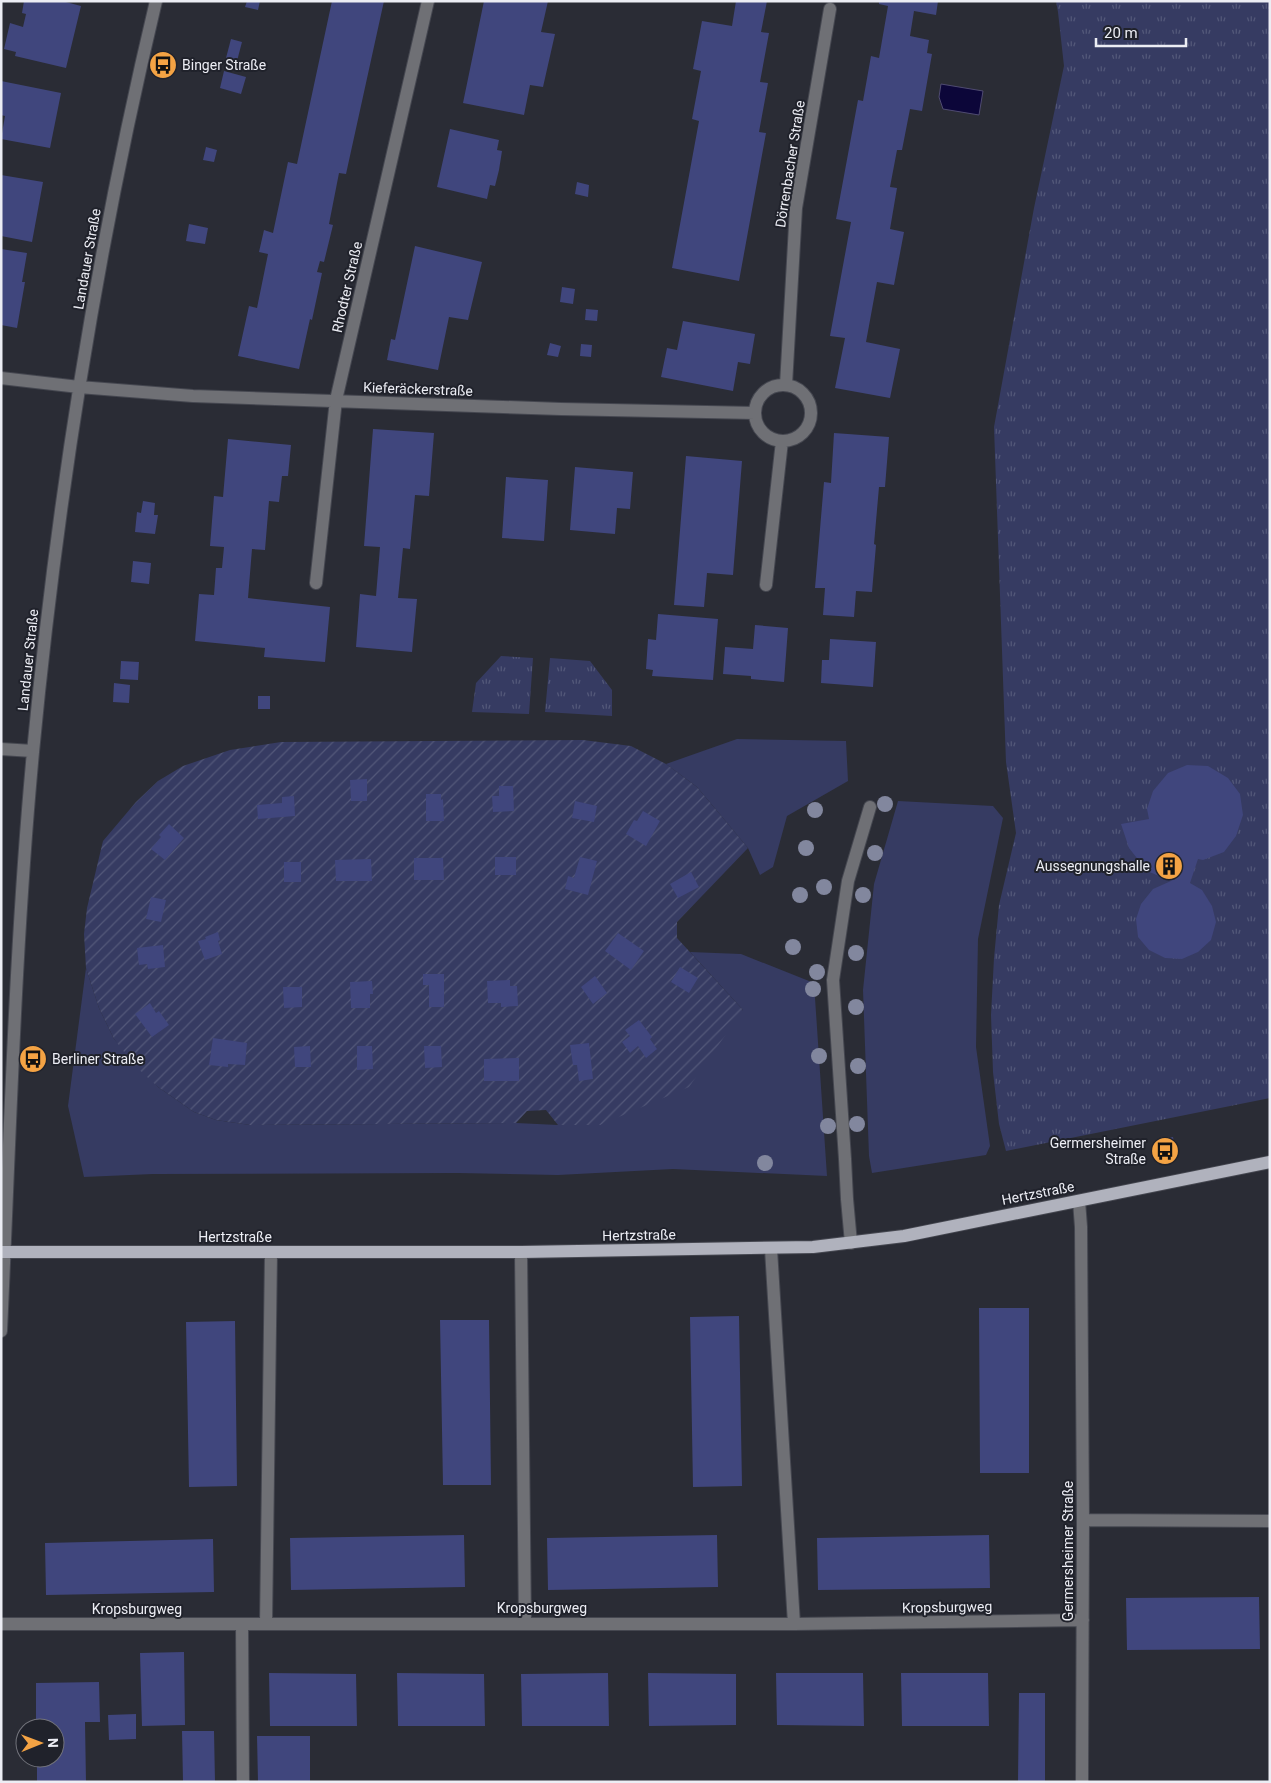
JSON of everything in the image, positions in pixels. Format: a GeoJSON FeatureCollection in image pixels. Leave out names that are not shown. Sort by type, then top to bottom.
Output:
{"type":"FeatureCollection","features":[{"type":"Feature","properties":{"kind":"main road","name":"Hertzstraße"},"geometry":{"type":"LineString","coordinates":[[3,1252],[521,1252],[813,1247],[904,1236],[1270,1162]]}},
{"type":"Feature","properties":{"kind":"street","name":"Landauer Straße"},"geometry":{"type":"LineString","coordinates":[[1,1331],[3,1252],[23,877],[33,751],[54,556],[79,387],[112,202],[156,1]]}},
{"type":"Feature","properties":{"kind":"street","name":"Rhodter Straße"},"geometry":{"type":"LineString","coordinates":[[316,583],[336,400],[428,1]]}},
{"type":"Feature","properties":{"kind":"street","name":"Dörrenbacher Straße"},"geometry":{"type":"LineString","coordinates":[[786,385],[796,208],[830,9]]}},
{"type":"Feature","properties":{"kind":"street","name":"Kieferäckerstraße"},"geometry":{"type":"LineString","coordinates":[[1,378],[79,387],[202,396],[561,410],[755,413]]}},
{"type":"Feature","properties":{"kind":"street"},"geometry":{"type":"LineString","coordinates":[[779,385],[786,385],[793,386],[804,395],[808,400],[811,414],[810,421],[802,434],[796,438],[782,441],[768,437],[763,432],[759,427],[755,413],[756,405],[764,392],[779,385]]}},
{"type":"Feature","properties":{"kind":"street"},"geometry":{"type":"LineString","coordinates":[[766,585],[782,441]]}},
{"type":"Feature","properties":{"kind":"street"},"geometry":{"type":"LineString","coordinates":[[1,749],[33,751]]}},
{"type":"Feature","properties":{"kind":"street"},"geometry":{"type":"LineString","coordinates":[[851,1243],[833,980],[848,881],[870,807]]}},
{"type":"Feature","properties":{"kind":"street","name":"Germersheimer Straße"},"geometry":{"type":"LineString","coordinates":[[1078,1200],[1080,1227],[1083,1520],[1082,1782]]}},
{"type":"Feature","properties":{"kind":"street"},"geometry":{"type":"LineString","coordinates":[[770,1249],[794,1624]]}},
{"type":"Feature","properties":{"kind":"street"},"geometry":{"type":"LineString","coordinates":[[266,1624],[270,1252]]}},
{"type":"Feature","properties":{"kind":"street"},"geometry":{"type":"LineString","coordinates":[[521,1252],[524,1623]]}},
{"type":"Feature","properties":{"kind":"street"},"geometry":{"type":"LineString","coordinates":[[1083,1520],[1270,1521]]}},
{"type":"Feature","properties":{"kind":"street","name":"Kropsburgweg"},"geometry":{"type":"LineString","coordinates":[[1,1624],[794,1624],[1083,1620]]}},
{"type":"Feature","properties":{"kind":"street"},"geometry":{"type":"LineString","coordinates":[[242,1624],[243,1782]]}},
{"type":"Feature","properties":{"kind":"green space"},"geometry":{"type":"Polygon","coordinates":[[[1056,1],[1270,1],[1270,1098],[1006,1151],[999,1124],[993,1072],[991,1015],[999,905],[1016,833],[1006,762],[994,427],[1034,208],[1064,66],[1056,1]]]}},
{"type":"Feature","properties":{"kind":"green space"},"geometry":{"type":"Polygon","coordinates":[[[501,656],[533,658],[529,714],[472,712],[476,683],[501,656]]]}},
{"type":"Feature","properties":{"kind":"green space"},"geometry":{"type":"Polygon","coordinates":[[[550,658],[590,661],[612,690],[612,716],[545,712],[550,658]]]}},
{"type":"Feature","properties":{"kind":"green space"},"geometry":{"type":"Polygon","coordinates":[[[737,739],[846,741],[848,781],[787,816],[773,867],[760,875],[748,848],[697,787],[666,764],[737,739]]]}},
{"type":"Feature","properties":{"kind":"green space"},"geometry":{"type":"Polygon","coordinates":[[[583,740],[631,746],[666,764],[697,787],[748,848],[677,922],[677,938],[743,1010],[689,1087],[600,1125],[558,1125],[546,1110],[527,1111],[516,1123],[250,1125],[216,1120],[194,1112],[158,1087],[135,1066],[114,1039],[99,1008],[86,968],[84,934],[87,908],[103,841],[136,802],[158,781],[183,766],[230,750],[281,742],[583,740]]]}},
{"type":"Feature","properties":{"kind":"green space"},"geometry":{"type":"Polygon","coordinates":[[[898,801],[993,806],[1003,818],[978,939],[976,1047],[990,1146],[986,1155],[872,1173],[869,1156],[863,990],[874,884],[898,801]]]}},
{"type":"Feature","properties":{"kind":"green space"},"geometry":{"type":"Polygon","coordinates":[[[690,952],[741,954],[814,983],[827,1176],[673,1169],[558,1175],[458,1173],[153,1174],[84,1177],[68,1106],[86,968],[99,1008],[114,1039],[158,1087],[194,1112],[216,1120],[250,1125],[516,1123],[558,1125],[743,1010],[690,952]]]}},
{"type":"Feature","properties":{"kind":"shaded area"},"geometry":{"type":"Polygon","coordinates":[[[941,84],[983,91],[979,115],[943,109],[939,97],[941,84]]]}},
{"type":"Feature","properties":{"kind":"building"},"geometry":{"type":"Polygon","coordinates":[[[24,1],[62,1],[81,6],[66,68],[15,56],[16,52],[4,49],[10,23],[23,27],[26,14],[22,13],[24,1]]]}},
{"type":"Feature","properties":{"kind":"building"},"geometry":{"type":"Polygon","coordinates":[[[247,1],[260,1],[258,10],[245,7],[247,1]]]}},
{"type":"Feature","properties":{"kind":"building"},"geometry":{"type":"Polygon","coordinates":[[[332,1],[384,1],[346,174],[339,173],[329,224],[333,225],[324,262],[320,261],[317,272],[322,273],[299,369],[238,356],[249,306],[257,308],[268,254],[259,252],[264,230],[273,233],[288,162],[297,164],[332,1]]]}},
{"type":"Feature","properties":{"kind":"building"},"geometry":{"type":"Polygon","coordinates":[[[484,1],[548,1],[541,32],[555,34],[543,87],[530,85],[524,115],[463,103],[484,1]]]}},
{"type":"Feature","properties":{"kind":"building"},"geometry":{"type":"Polygon","coordinates":[[[736,1],[767,1],[761,32],[769,33],[760,82],[768,83],[759,132],[766,133],[739,281],[672,268],[699,121],[692,119],[701,71],[693,69],[702,21],[732,26],[736,1]]]}},
{"type":"Feature","properties":{"kind":"building"},"geometry":{"type":"Polygon","coordinates":[[[879,1],[938,1],[936,15],[914,11],[910,36],[929,40],[927,53],[932,54],[922,111],[910,109],[902,150],[897,150],[890,187],[897,188],[890,229],[904,232],[894,285],[877,282],[866,342],[900,349],[890,398],[835,388],[845,338],[830,336],[851,222],[836,219],[858,100],[863,101],[871,56],[879,58],[888,6],[879,4],[879,1]]]}},
{"type":"Feature","properties":{"kind":"building"},"geometry":{"type":"Polygon","coordinates":[[[231,39],[242,42],[237,61],[226,58],[231,39]]]}},
{"type":"Feature","properties":{"kind":"building"},"geometry":{"type":"Polygon","coordinates":[[[162,55],[169,56],[164,75],[157,74],[162,55]]]}},
{"type":"Feature","properties":{"kind":"building"},"geometry":{"type":"Polygon","coordinates":[[[224,71],[246,77],[241,94],[220,88],[224,71]]]}},
{"type":"Feature","properties":{"kind":"building"},"geometry":{"type":"Polygon","coordinates":[[[1,81],[61,93],[50,148],[1,139],[5,116],[1,115],[1,81]]]}},
{"type":"Feature","properties":{"kind":"building"},"geometry":{"type":"Polygon","coordinates":[[[450,129],[499,140],[497,150],[502,151],[499,170],[495,186],[490,185],[487,199],[437,187],[450,129]]]}},
{"type":"Feature","properties":{"kind":"building"},"geometry":{"type":"Polygon","coordinates":[[[206,147],[217,150],[214,162],[203,160],[206,147]]]}},
{"type":"Feature","properties":{"kind":"building"},"geometry":{"type":"Polygon","coordinates":[[[1,175],[43,182],[32,242],[1,236],[1,175]]]}},
{"type":"Feature","properties":{"kind":"building"},"geometry":{"type":"Polygon","coordinates":[[[577,182],[589,185],[588,197],[575,194],[577,182]]]}},
{"type":"Feature","properties":{"kind":"building"},"geometry":{"type":"Polygon","coordinates":[[[189,224],[208,228],[205,244],[186,241],[189,224]]]}},
{"type":"Feature","properties":{"kind":"building"},"geometry":{"type":"Polygon","coordinates":[[[415,246],[482,262],[468,320],[449,317],[438,370],[387,360],[391,339],[395,340],[415,246]]]}},
{"type":"Feature","properties":{"kind":"building"},"geometry":{"type":"Polygon","coordinates":[[[1,249],[27,253],[22,282],[25,282],[17,328],[1,325],[1,249]]]}},
{"type":"Feature","properties":{"kind":"building"},"geometry":{"type":"Polygon","coordinates":[[[562,287],[575,289],[573,304],[560,302],[562,287]]]}},
{"type":"Feature","properties":{"kind":"building"},"geometry":{"type":"Polygon","coordinates":[[[586,309],[598,310],[597,321],[585,320],[586,309]]]}},
{"type":"Feature","properties":{"kind":"building"},"geometry":{"type":"Polygon","coordinates":[[[683,321],[755,334],[750,364],[738,362],[733,391],[661,377],[667,348],[677,350],[683,321]]]}},
{"type":"Feature","properties":{"kind":"building"},"geometry":{"type":"Polygon","coordinates":[[[550,343],[561,346],[558,357],[547,355],[550,343]]]}},
{"type":"Feature","properties":{"kind":"building"},"geometry":{"type":"Polygon","coordinates":[[[581,344],[592,345],[591,357],[580,356],[581,344]]]}},
{"type":"Feature","properties":{"kind":"building"},"geometry":{"type":"Polygon","coordinates":[[[373,429],[434,433],[429,496],[415,495],[410,549],[403,548],[398,598],[417,599],[412,652],[356,647],[360,594],[376,596],[380,547],[364,546],[373,429]]]}},
{"type":"Feature","properties":{"kind":"building"},"geometry":{"type":"Polygon","coordinates":[[[834,433],[889,437],[885,487],[879,487],[872,592],[856,591],[854,617],[823,615],[825,588],[815,588],[824,482],[831,483],[834,433]]]}},
{"type":"Feature","properties":{"kind":"building"},"geometry":{"type":"Polygon","coordinates":[[[228,439],[291,445],[288,476],[282,476],[279,502],[269,501],[265,550],[252,549],[248,598],[330,607],[325,662],[264,657],[265,648],[195,641],[199,594],[214,595],[216,568],[222,568],[224,547],[210,546],[214,496],[223,497],[228,439]]]}},
{"type":"Feature","properties":{"kind":"building"},"geometry":{"type":"Polygon","coordinates":[[[686,456],[742,461],[733,575],[707,573],[704,607],[674,605],[686,456]]]}},
{"type":"Feature","properties":{"kind":"building"},"geometry":{"type":"Polygon","coordinates":[[[575,467],[633,472],[630,509],[617,508],[615,534],[570,530],[575,467]]]}},
{"type":"Feature","properties":{"kind":"building"},"geometry":{"type":"Polygon","coordinates":[[[506,477],[548,480],[544,541],[502,538],[506,477]]]}},
{"type":"Feature","properties":{"kind":"building"},"geometry":{"type":"Polygon","coordinates":[[[143,501],[155,503],[154,515],[158,515],[155,534],[135,532],[137,512],[141,513],[143,501]]]}},
{"type":"Feature","properties":{"kind":"building"},"geometry":{"type":"Polygon","coordinates":[[[133,561],[151,563],[149,584],[131,582],[133,561]]]}},
{"type":"Feature","properties":{"kind":"building"},"geometry":{"type":"Polygon","coordinates":[[[658,614],[718,619],[713,680],[652,676],[653,670],[646,669],[648,639],[656,640],[658,614]]]}},
{"type":"Feature","properties":{"kind":"building"},"geometry":{"type":"Polygon","coordinates":[[[755,625],[788,628],[784,682],[751,679],[751,676],[723,674],[725,647],[753,649],[755,625]]]}},
{"type":"Feature","properties":{"kind":"building"},"geometry":{"type":"Polygon","coordinates":[[[830,639],[876,642],[873,687],[821,683],[822,660],[829,660],[830,639]]]}},
{"type":"Feature","properties":{"kind":"building"},"geometry":{"type":"Polygon","coordinates":[[[121,661],[139,662],[138,680],[120,679],[121,661]]]}},
{"type":"Feature","properties":{"kind":"building"},"geometry":{"type":"Polygon","coordinates":[[[114,683],[130,685],[129,703],[113,702],[114,683]]]}},
{"type":"Feature","properties":{"kind":"building"},"geometry":{"type":"Polygon","coordinates":[[[258,696],[270,696],[270,709],[258,709],[258,696]]]}},
{"type":"Feature","properties":{"kind":"building","name":"Aussegnungshalle"},"geometry":{"type":"Polygon","coordinates":[[[1187,765],[1208,766],[1228,778],[1240,794],[1243,815],[1236,836],[1224,852],[1203,860],[1198,859],[1190,883],[1202,890],[1212,906],[1216,922],[1211,940],[1198,952],[1182,959],[1165,958],[1149,950],[1138,937],[1136,919],[1141,904],[1153,889],[1171,881],[1147,871],[1129,848],[1121,824],[1149,819],[1147,809],[1153,791],[1168,773],[1187,765]]]}},
{"type":"Feature","properties":{"kind":"building"},"geometry":{"type":"Polygon","coordinates":[[[367,779],[367,801],[351,801],[350,780],[367,779]]]}},
{"type":"Feature","properties":{"kind":"building"},"geometry":{"type":"Polygon","coordinates":[[[499,786],[513,786],[514,811],[493,812],[492,796],[499,796],[499,786]]]}},
{"type":"Feature","properties":{"kind":"building"},"geometry":{"type":"Polygon","coordinates":[[[426,794],[441,794],[444,821],[426,821],[426,794]]]}},
{"type":"Feature","properties":{"kind":"building"},"geometry":{"type":"Polygon","coordinates":[[[294,796],[295,816],[258,819],[257,805],[282,803],[282,797],[294,796]]]}},
{"type":"Feature","properties":{"kind":"building"},"geometry":{"type":"Polygon","coordinates":[[[575,801],[597,806],[594,822],[572,818],[575,801]]]}},
{"type":"Feature","properties":{"kind":"building"},"geometry":{"type":"Polygon","coordinates":[[[643,811],[660,821],[646,846],[626,834],[634,820],[637,821],[643,811]]]}},
{"type":"Feature","properties":{"kind":"building"},"geometry":{"type":"Polygon","coordinates":[[[169,824],[184,838],[165,860],[151,849],[161,837],[159,835],[169,824]]]}},
{"type":"Feature","properties":{"kind":"building"},"geometry":{"type":"Polygon","coordinates":[[[495,857],[516,857],[516,875],[495,875],[495,857]]]}},
{"type":"Feature","properties":{"kind":"building"},"geometry":{"type":"Polygon","coordinates":[[[580,857],[597,861],[588,895],[565,889],[568,876],[574,878],[580,857]]]}},
{"type":"Feature","properties":{"kind":"building"},"geometry":{"type":"Polygon","coordinates":[[[414,858],[443,858],[444,880],[414,880],[414,858]]]}},
{"type":"Feature","properties":{"kind":"building"},"geometry":{"type":"Polygon","coordinates":[[[371,859],[372,881],[336,881],[335,860],[371,859]]]}},
{"type":"Feature","properties":{"kind":"building"},"geometry":{"type":"Polygon","coordinates":[[[284,862],[301,862],[301,882],[284,882],[284,862]]]}},
{"type":"Feature","properties":{"kind":"building"},"geometry":{"type":"Polygon","coordinates":[[[691,872],[699,887],[678,898],[670,884],[691,872]]]}},
{"type":"Feature","properties":{"kind":"building"},"geometry":{"type":"Polygon","coordinates":[[[151,897],[166,900],[161,922],[146,919],[151,897]]]}},
{"type":"Feature","properties":{"kind":"building"},"geometry":{"type":"Polygon","coordinates":[[[218,932],[220,940],[218,941],[222,954],[205,960],[198,941],[218,932]]]}},
{"type":"Feature","properties":{"kind":"building"},"geometry":{"type":"Polygon","coordinates":[[[618,933],[644,951],[631,970],[605,951],[618,933]]]}},
{"type":"Feature","properties":{"kind":"building"},"geometry":{"type":"Polygon","coordinates":[[[163,945],[165,967],[148,969],[147,964],[139,965],[137,948],[163,945]]]}},
{"type":"Feature","properties":{"kind":"building"},"geometry":{"type":"Polygon","coordinates":[[[680,967],[698,978],[689,993],[671,982],[680,967]]]}},
{"type":"Feature","properties":{"kind":"building"},"geometry":{"type":"Polygon","coordinates":[[[423,974],[444,974],[444,1007],[429,1007],[429,985],[423,985],[423,974]]]}},
{"type":"Feature","properties":{"kind":"building"},"geometry":{"type":"Polygon","coordinates":[[[595,976],[607,993],[593,1004],[581,987],[595,976]]]}},
{"type":"Feature","properties":{"kind":"building"},"geometry":{"type":"Polygon","coordinates":[[[510,980],[510,986],[517,986],[518,1006],[501,1007],[501,1003],[488,1003],[487,981],[510,980]]]}},
{"type":"Feature","properties":{"kind":"building"},"geometry":{"type":"Polygon","coordinates":[[[372,981],[373,994],[370,994],[370,1008],[351,1008],[350,982],[372,981]]]}},
{"type":"Feature","properties":{"kind":"building"},"geometry":{"type":"Polygon","coordinates":[[[283,987],[302,987],[302,1007],[284,1008],[283,987]]]}},
{"type":"Feature","properties":{"kind":"building"},"geometry":{"type":"Polygon","coordinates":[[[150,1003],[156,1013],[159,1011],[169,1025],[152,1037],[135,1014],[150,1003]]]}},
{"type":"Feature","properties":{"kind":"building"},"geometry":{"type":"Polygon","coordinates":[[[639,1020],[652,1037],[650,1039],[657,1049],[646,1058],[638,1046],[630,1053],[622,1042],[630,1036],[625,1030],[639,1020]]]}},
{"type":"Feature","properties":{"kind":"building"},"geometry":{"type":"Polygon","coordinates":[[[213,1038],[247,1043],[245,1065],[228,1064],[228,1067],[209,1065],[213,1038]]]}},
{"type":"Feature","properties":{"kind":"building"},"geometry":{"type":"Polygon","coordinates":[[[589,1043],[593,1079],[579,1081],[577,1065],[573,1065],[570,1045],[589,1043]]]}},
{"type":"Feature","properties":{"kind":"building"},"geometry":{"type":"Polygon","coordinates":[[[310,1046],[311,1067],[295,1067],[294,1047],[310,1046]]]}},
{"type":"Feature","properties":{"kind":"building"},"geometry":{"type":"Polygon","coordinates":[[[357,1046],[372,1046],[373,1069],[357,1070],[357,1046]]]}},
{"type":"Feature","properties":{"kind":"building"},"geometry":{"type":"Polygon","coordinates":[[[424,1046],[441,1046],[442,1067],[425,1068],[424,1046]]]}},
{"type":"Feature","properties":{"kind":"building"},"geometry":{"type":"Polygon","coordinates":[[[519,1058],[519,1081],[484,1081],[484,1059],[519,1058]]]}},
{"type":"Feature","properties":{"kind":"building"},"geometry":{"type":"Polygon","coordinates":[[[1173,1137],[1174,1143],[1157,1146],[1156,1141],[1173,1137]]]}},
{"type":"Feature","properties":{"kind":"building"},"geometry":{"type":"Polygon","coordinates":[[[979,1308],[1029,1308],[1029,1473],[980,1473],[979,1308]]]}},
{"type":"Feature","properties":{"kind":"building"},"geometry":{"type":"Polygon","coordinates":[[[739,1316],[742,1486],[693,1487],[690,1317],[739,1316]]]}},
{"type":"Feature","properties":{"kind":"building"},"geometry":{"type":"Polygon","coordinates":[[[440,1320],[489,1320],[491,1485],[443,1485],[440,1320]]]}},
{"type":"Feature","properties":{"kind":"building"},"geometry":{"type":"Polygon","coordinates":[[[235,1321],[237,1486],[189,1487],[186,1322],[235,1321]]]}},
{"type":"Feature","properties":{"kind":"building"},"geometry":{"type":"Polygon","coordinates":[[[464,1535],[465,1587],[291,1590],[290,1538],[464,1535]]]}},
{"type":"Feature","properties":{"kind":"building"},"geometry":{"type":"Polygon","coordinates":[[[717,1535],[718,1587],[548,1590],[547,1538],[717,1535]]]}},
{"type":"Feature","properties":{"kind":"building"},"geometry":{"type":"Polygon","coordinates":[[[989,1535],[990,1588],[818,1590],[817,1538],[989,1535]]]}},
{"type":"Feature","properties":{"kind":"building"},"geometry":{"type":"Polygon","coordinates":[[[213,1539],[214,1592],[46,1595],[45,1543],[213,1539]]]}},
{"type":"Feature","properties":{"kind":"building"},"geometry":{"type":"Polygon","coordinates":[[[1259,1597],[1260,1649],[1127,1650],[1126,1598],[1259,1597]]]}},
{"type":"Feature","properties":{"kind":"building"},"geometry":{"type":"Polygon","coordinates":[[[184,1652],[185,1725],[142,1726],[140,1653],[184,1652]]]}},
{"type":"Feature","properties":{"kind":"building"},"geometry":{"type":"Polygon","coordinates":[[[269,1673],[356,1674],[357,1726],[270,1726],[269,1673]]]}},
{"type":"Feature","properties":{"kind":"building"},"geometry":{"type":"Polygon","coordinates":[[[397,1673],[484,1674],[485,1726],[398,1726],[397,1673]]]}},
{"type":"Feature","properties":{"kind":"building"},"geometry":{"type":"Polygon","coordinates":[[[608,1673],[609,1726],[522,1726],[521,1674],[608,1673]]]}},
{"type":"Feature","properties":{"kind":"building"},"geometry":{"type":"Polygon","coordinates":[[[648,1673],[736,1674],[736,1725],[649,1726],[648,1673]]]}},
{"type":"Feature","properties":{"kind":"building"},"geometry":{"type":"Polygon","coordinates":[[[776,1673],[863,1673],[864,1726],[777,1725],[776,1673]]]}},
{"type":"Feature","properties":{"kind":"building"},"geometry":{"type":"Polygon","coordinates":[[[901,1673],[988,1673],[989,1726],[902,1726],[901,1673]]]}},
{"type":"Feature","properties":{"kind":"building"},"geometry":{"type":"Polygon","coordinates":[[[99,1682],[100,1722],[85,1722],[86,1782],[37,1782],[37,1768],[65,1768],[65,1718],[36,1718],[36,1683],[99,1682]]]}},
{"type":"Feature","properties":{"kind":"building"},"geometry":{"type":"Polygon","coordinates":[[[1019,1693],[1045,1693],[1045,1782],[1018,1782],[1019,1693]]]}},
{"type":"Feature","properties":{"kind":"building"},"geometry":{"type":"Polygon","coordinates":[[[136,1714],[136,1739],[109,1740],[108,1715],[136,1714]]]}},
{"type":"Feature","properties":{"kind":"building"},"geometry":{"type":"Polygon","coordinates":[[[182,1731],[214,1731],[215,1782],[183,1782],[182,1731]]]}},
{"type":"Feature","properties":{"kind":"building"},"geometry":{"type":"Polygon","coordinates":[[[257,1736],[310,1736],[310,1782],[258,1782],[257,1736]]]}},
{"type":"Feature","properties":{"kind":"place","name":"Binger Straße"},"geometry":{"type":"Point","coordinates":[163,65]}},
{"type":"Feature","properties":{"kind":"place","name":"Aussegnungshalle"},"geometry":{"type":"Point","coordinates":[1169,866]}},
{"type":"Feature","properties":{"kind":"place","name":"Berliner Straße"},"geometry":{"type":"Point","coordinates":[33,1059]}},
{"type":"Feature","properties":{"kind":"place","name":"Germersheimer Straße"},"geometry":{"type":"Point","coordinates":[1165,1151]}}]}
